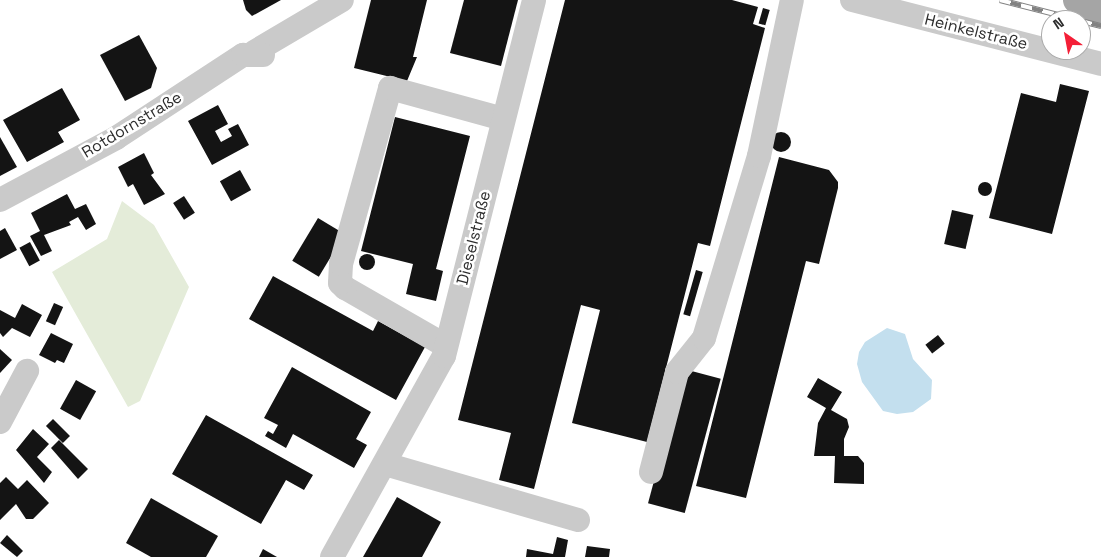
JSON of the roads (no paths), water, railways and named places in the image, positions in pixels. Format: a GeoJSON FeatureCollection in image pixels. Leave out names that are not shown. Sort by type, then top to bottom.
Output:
{"type":"FeatureCollection","features":[{"type":"Feature","properties":{"kind":"main road"},"geometry":{"type":"LineString","coordinates":[[1077,0],[1101,12]]}},
{"type":"Feature","properties":{"kind":"street","name":"Rotdornstraße"},"geometry":{"type":"LineString","coordinates":[[0,200],[116,138],[243,55],[258,54],[342,0]]}},
{"type":"Feature","properties":{"kind":"street","name":"Dieselstraße"},"geometry":{"type":"LineString","coordinates":[[332,557],[386,464],[446,346],[534,0]]}},
{"type":"Feature","properties":{"kind":"street"},"geometry":{"type":"LineString","coordinates":[[651,472],[677,372],[704,338],[759,156],[792,0]]}},
{"type":"Feature","properties":{"kind":"street","name":"Heinkelstraße"},"geometry":{"type":"LineString","coordinates":[[844,5],[1101,64]]}},
{"type":"Feature","properties":{"kind":"street"},"geometry":{"type":"LineString","coordinates":[[446,346],[345,288],[340,282],[341,264],[390,88],[503,120]]}},
{"type":"Feature","properties":{"kind":"street"},"geometry":{"type":"LineString","coordinates":[[0,422],[27,371]]}},
{"type":"Feature","properties":{"kind":"street"},"geometry":{"type":"LineString","coordinates":[[386,464],[578,520]]}},
{"type":"Feature","properties":{"kind":"water"},"geometry":{"type":"Polygon","coordinates":[[[887,328],[905,334],[913,359],[932,380],[931,399],[913,412],[897,414],[883,411],[862,382],[857,364],[859,352],[865,342],[887,328]]]}},
{"type":"Feature","properties":{"kind":"railway"},"geometry":{"type":"LineString","coordinates":[[1000,0],[1041,11]]}},
{"type":"Feature","properties":{"kind":"railway"},"geometry":{"type":"LineString","coordinates":[[1091,24],[1101,26]]}}]}
